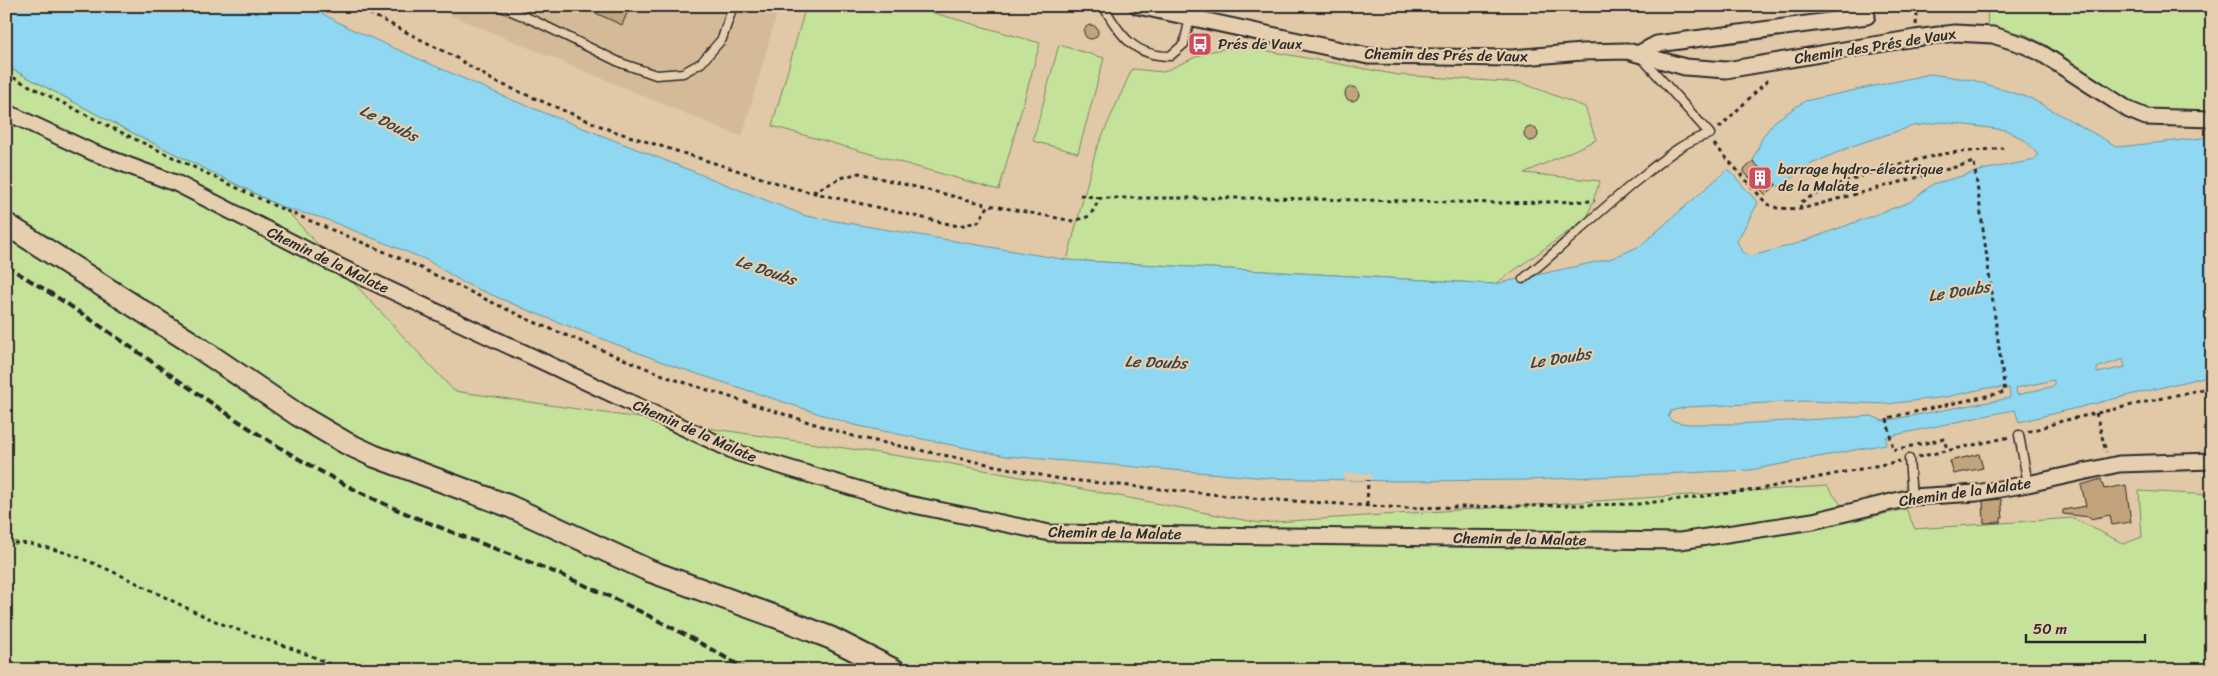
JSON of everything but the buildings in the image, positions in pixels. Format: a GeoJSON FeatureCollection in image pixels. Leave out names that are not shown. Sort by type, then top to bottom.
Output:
{"type":"FeatureCollection","features":[{"type":"Feature","properties":{"kind":"main road"},"geometry":{"type":"LineString","coordinates":[[6,224],[189,341],[306,420],[346,443],[374,456],[509,506],[650,571],[822,635],[894,670]]}},
{"type":"Feature","properties":{"kind":"street","name":"Chemin des Prés de Vaux"},"geometry":{"type":"LineString","coordinates":[[1138,6],[1368,56],[1512,58],[1582,52],[1627,51],[1685,67],[1726,70],[1955,33],[1993,36],[2024,45],[2041,53],[2137,114],[2146,117],[2212,119]]}},
{"type":"Feature","properties":{"kind":"street","name":"Chemin des Prés de Vaux"},"geometry":{"type":"LineString","coordinates":[[1638,54],[1657,44],[1867,16]]}},
{"type":"Feature","properties":{"kind":"street","name":"Chemin de la Malate"},"geometry":{"type":"LineString","coordinates":[[6,112],[92,152],[178,184],[332,263],[738,453],[904,503],[1050,534],[1680,541],[1813,521],[1912,497],[1977,493],[2119,464],[2212,461]]}},
{"type":"Feature","properties":{"kind":"lane"},"geometry":{"type":"LineString","coordinates":[[499,6],[535,21],[620,63],[656,75],[683,73],[701,63],[722,40],[733,6]]}},
{"type":"Feature","properties":{"kind":"lane"},"geometry":{"type":"LineString","coordinates":[[1103,6],[1117,28],[1136,48],[1153,56],[1170,56],[1184,44],[1190,18]]}},
{"type":"Feature","properties":{"kind":"lane"},"geometry":{"type":"LineString","coordinates":[[1523,279],[1612,200],[1671,153],[1697,137],[1710,134],[1638,54]]}},
{"type":"Feature","properties":{"kind":"lane"},"geometry":{"type":"LineString","coordinates":[[2020,435],[2028,484]]}},
{"type":"Feature","properties":{"kind":"lane"},"geometry":{"type":"LineString","coordinates":[[1909,460],[1912,497]]}},
{"type":"Feature","properties":{"kind":"path"},"geometry":{"type":"LineString","coordinates":[[355,6],[455,57],[494,81],[610,130],[812,193],[958,226],[978,222],[989,205]]}},
{"type":"Feature","properties":{"kind":"path"},"geometry":{"type":"LineString","coordinates":[[1788,59],[1722,126],[1710,134],[1714,146],[1768,204],[1777,208],[1801,210],[1974,162],[2006,392],[1887,418],[1893,450],[1944,439],[1947,449]]}},
{"type":"Feature","properties":{"kind":"path","name":"Chemin de la Malate"},"geometry":{"type":"LineString","coordinates":[[6,74],[114,129],[275,206],[404,260],[529,320],[670,378],[856,437],[1060,479],[1261,499],[1403,508],[1638,504],[1755,490],[1909,460],[1947,449],[2020,435],[2062,421],[2212,387]]}},
{"type":"Feature","properties":{"kind":"path"},"geometry":{"type":"LineString","coordinates":[[1801,210],[1800,203],[1808,198],[1828,188],[1874,173],[1934,156],[2003,148]]}},
{"type":"Feature","properties":{"kind":"path"},"geometry":{"type":"LineString","coordinates":[[812,193],[841,178],[859,173],[989,205],[1073,220],[1090,216],[1100,198]]}},
{"type":"Feature","properties":{"kind":"path"},"geometry":{"type":"LineString","coordinates":[[1080,195],[1100,198],[1265,198],[1500,203],[1612,200]]}},
{"type":"Feature","properties":{"kind":"path"},"geometry":{"type":"LineString","coordinates":[[2096,414],[2110,466]]}},
{"type":"Feature","properties":{"kind":"path"},"geometry":{"type":"LineString","coordinates":[[1367,505],[1368,480]]}},
{"type":"Feature","properties":{"kind":"path"},"geometry":{"type":"LineString","coordinates":[[6,544],[21,543],[54,550],[100,567],[213,620],[341,670]]}},
{"type":"Feature","properties":{"kind":"shaded area"},"geometry":{"type":"Polygon","coordinates":[[[429,6],[779,6],[742,137],[429,6]]]}},
{"type":"Feature","properties":{"kind":"green space"},"geometry":{"type":"Polygon","coordinates":[[[806,6],[909,6],[1040,43],[999,190],[772,126],[806,6]]]}},
{"type":"Feature","properties":{"kind":"green space"},"geometry":{"type":"Polygon","coordinates":[[[1987,6],[2212,6],[2212,112],[2151,110],[2133,103],[2046,45],[2024,34],[1988,28],[1987,6]]]}},
{"type":"Feature","properties":{"kind":"green space"},"geometry":{"type":"Polygon","coordinates":[[[1059,45],[1104,58],[1078,153],[1033,141],[1059,45]]]}},
{"type":"Feature","properties":{"kind":"green space"},"geometry":{"type":"Polygon","coordinates":[[[1241,46],[1398,75],[1522,83],[1585,107],[1596,140],[1524,173],[1600,181],[1587,218],[1495,284],[1067,260],[1096,150],[1132,69],[1163,72],[1207,52],[1241,46]]]}},
{"type":"Feature","properties":{"kind":"green space"},"geometry":{"type":"Polygon","coordinates":[[[6,66],[119,126],[284,208],[454,391],[947,463],[1259,523],[1827,486],[1853,521],[1906,509],[1915,529],[2073,518],[2124,544],[2142,537],[2139,491],[2212,495],[2212,670],[6,670],[6,66]]]}},
{"type":"Feature","properties":{"kind":"water","name":"Le Doubs"},"geometry":{"type":"Polygon","coordinates":[[[6,6],[308,6],[351,29],[512,100],[806,216],[1067,260],[1495,284],[1610,259],[1640,246],[1728,169],[1758,203],[1737,241],[1742,252],[1752,256],[1799,243],[1910,202],[1933,184],[1987,169],[2035,160],[2038,155],[2026,141],[2006,130],[1943,122],[1913,126],[1852,146],[1809,165],[1779,187],[1753,161],[1763,136],[1775,121],[1805,101],[1930,74],[1973,80],[2032,99],[2118,147],[2212,137],[2212,375],[2019,422],[2015,410],[1998,413],[1886,437],[1886,444],[1750,470],[1528,480],[1395,481],[1268,478],[1006,456],[854,425],[673,366],[532,312],[464,283],[427,260],[323,218],[284,208],[119,126],[6,66],[6,6]],[[2123,359],[2097,368],[2097,373],[2125,367],[2123,359]],[[2054,380],[2016,388],[2017,395],[2054,386],[2054,380]],[[1987,388],[1946,397],[1887,404],[1806,401],[1687,407],[1671,411],[1668,417],[1672,421],[1687,424],[1736,424],[1872,416],[1883,421],[2010,398],[2009,388],[1987,388]]]}},
{"type":"Feature","properties":{"kind":"pier"},"geometry":{"type":"Polygon","coordinates":[[[1344,473],[1371,474],[1372,480],[1344,480],[1344,473]]]}},
{"type":"Feature","properties":{"kind":"railway"},"geometry":{"type":"LineString","coordinates":[[6,266],[92,320],[259,434],[302,461],[346,485],[400,511],[613,598],[703,644],[747,670]]}},
{"type":"Feature","properties":{"kind":"place","name":"Prés de Vaux"},"geometry":{"type":"Point","coordinates":[1200,44]}},
{"type":"Feature","properties":{"kind":"place","name":"barrage hydro-électrique de la Malate"},"geometry":{"type":"Point","coordinates":[1760,178]}}]}
